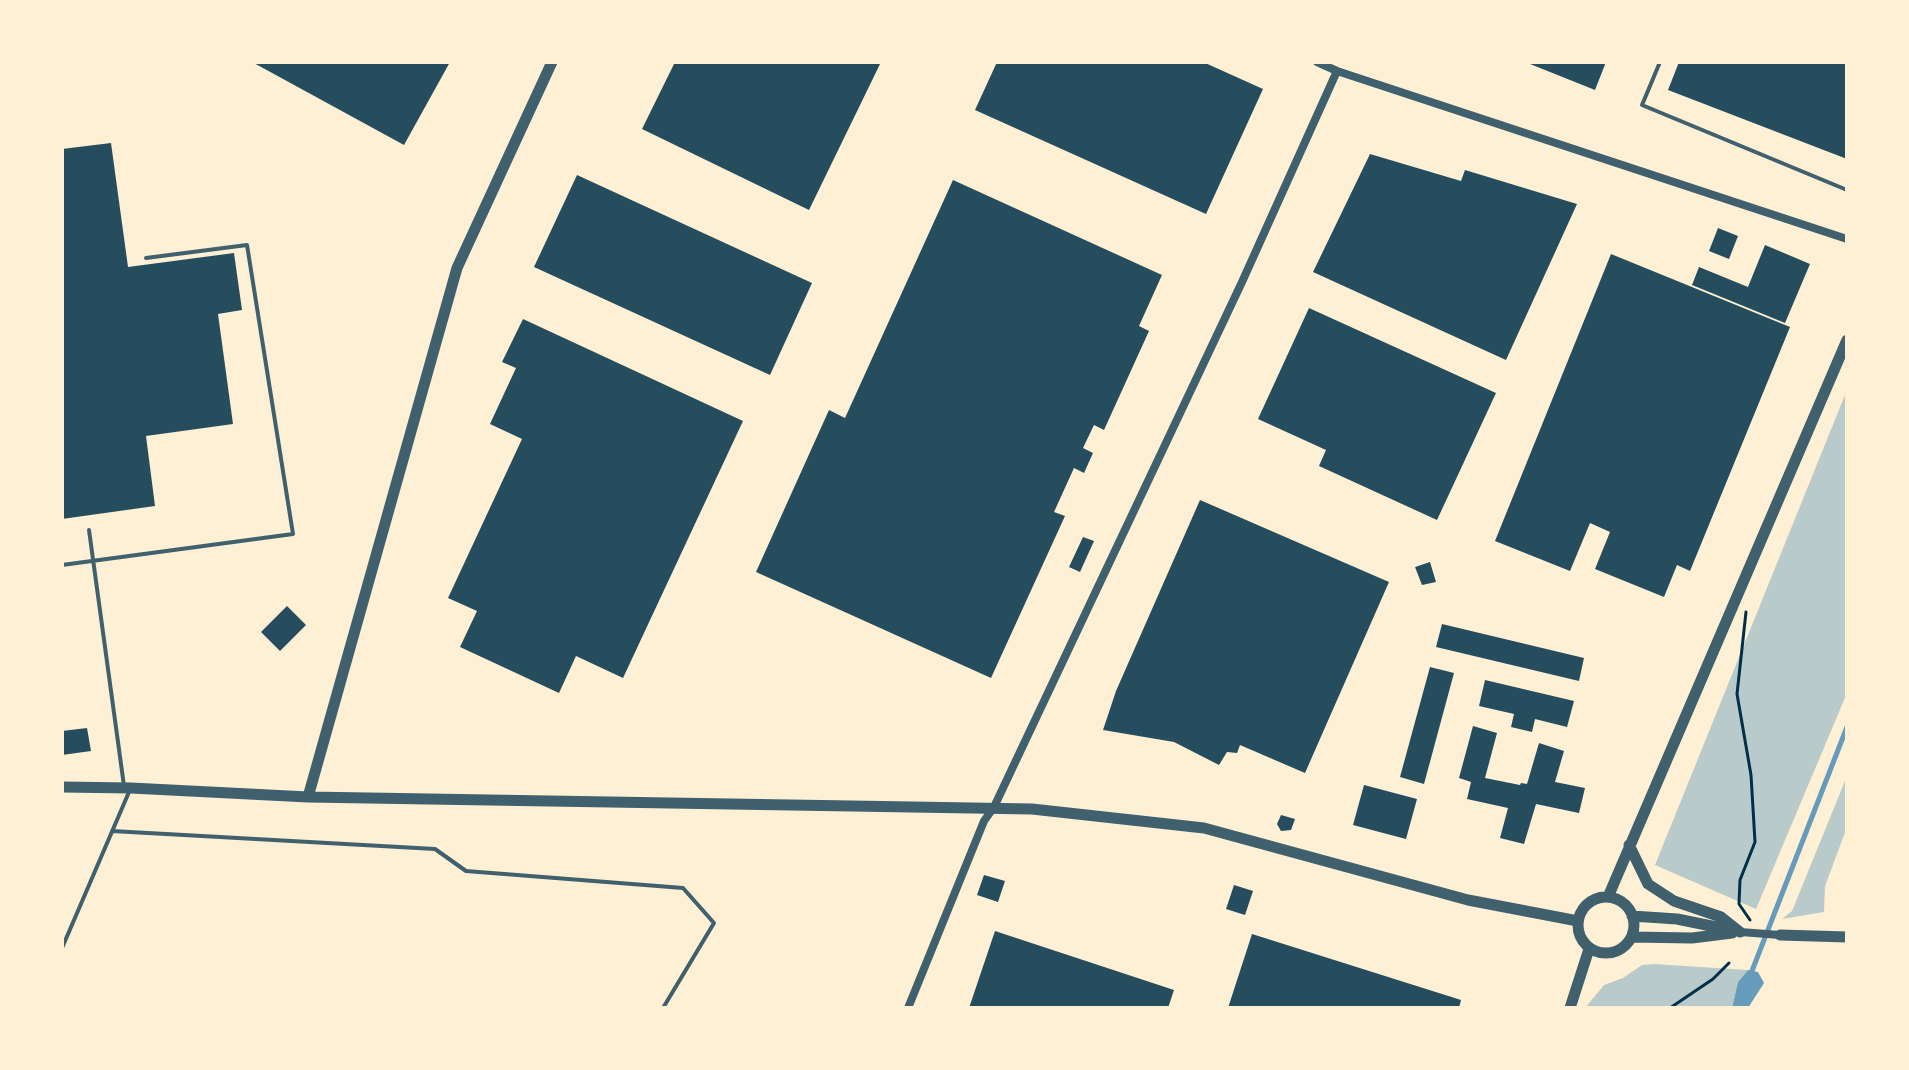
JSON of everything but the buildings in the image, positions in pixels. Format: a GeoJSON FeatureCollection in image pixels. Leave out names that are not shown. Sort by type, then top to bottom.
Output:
{"type":"FeatureCollection","features":[{"type":"Feature","properties":{"kind":"street"},"geometry":{"type":"LineString","coordinates":[[308,797],[457,268],[552,62]]}},
{"type":"Feature","properties":{"kind":"street"},"geometry":{"type":"LineString","coordinates":[[1317,62],[1847,239]]}},
{"type":"Feature","properties":{"kind":"street"},"geometry":{"type":"LineString","coordinates":[[908,1008],[984,821],[994,807],[1235,296],[1337,71]]}},
{"type":"Feature","properties":{"kind":"street"},"geometry":{"type":"LineString","coordinates":[[1608,897],[1847,340]]}},
{"type":"Feature","properties":{"kind":"street"},"geometry":{"type":"LineString","coordinates":[[62,787],[308,797],[994,807],[1204,828],[1468,900],[1578,921]]}},
{"type":"Feature","properties":{"kind":"street"},"geometry":{"type":"LineString","coordinates":[[1629,845],[1648,884],[1674,901],[1721,917],[1740,932]]}},
{"type":"Feature","properties":{"kind":"street"},"geometry":{"type":"LineString","coordinates":[[1608,897],[1624,904],[1632,916],[1632,937],[1623,948],[1610,953],[1589,949],[1580,938],[1578,921],[1581,911],[1591,901],[1608,897]]}},
{"type":"Feature","properties":{"kind":"street"},"geometry":{"type":"LineString","coordinates":[[1632,916],[1677,919],[1740,932],[1847,937]]}},
{"type":"Feature","properties":{"kind":"street"},"geometry":{"type":"LineString","coordinates":[[1632,937],[1692,938],[1740,932]]}},
{"type":"Feature","properties":{"kind":"street"},"geometry":{"type":"LineString","coordinates":[[1570,1008],[1589,949]]}},
{"type":"Feature","properties":{"kind":"lane"},"geometry":{"type":"LineString","coordinates":[[1660,62],[1642,105],[1847,190]]}},
{"type":"Feature","properties":{"kind":"lane"},"geometry":{"type":"LineString","coordinates":[[62,565],[293,534],[247,245],[146,258]]}},
{"type":"Feature","properties":{"kind":"lane"},"geometry":{"type":"LineString","coordinates":[[62,948],[127,788],[89,530]]}},
{"type":"Feature","properties":{"kind":"lane"},"geometry":{"type":"LineString","coordinates":[[112,831],[435,849],[466,871],[683,888],[714,923],[663,1008]]}},
{"type":"Feature","properties":{"kind":"path"},"geometry":{"type":"LineString","coordinates":[[1739,590],[1747,602],[1737,694],[1751,775],[1755,842],[1740,880],[1739,904],[1751,921]]}},
{"type":"Feature","properties":{"kind":"path"},"geometry":{"type":"LineString","coordinates":[[1670,1008],[1713,979],[1729,963]]}},
{"type":"Feature","properties":{"kind":"shaded area"},"geometry":{"type":"Polygon","coordinates":[[[1847,390],[1847,693],[1756,909],[1655,865],[1847,390]]]}},
{"type":"Feature","properties":{"kind":"shaded area"},"geometry":{"type":"Polygon","coordinates":[[[1847,776],[1847,827],[1825,886],[1824,912],[1782,919],[1792,911],[1847,776]]]}},
{"type":"Feature","properties":{"kind":"shaded area"},"geometry":{"type":"Polygon","coordinates":[[[1642,965],[1748,970],[1738,982],[1732,1008],[1585,1008],[1604,985],[1623,978],[1642,965]]]}},
{"type":"Feature","properties":{"kind":"water"},"geometry":{"type":"Polygon","coordinates":[[[1748,970],[1758,972],[1764,983],[1748,1008],[1732,1008],[1738,982],[1748,970]]]}},
{"type":"Feature","properties":{"kind":"waterway"},"geometry":{"type":"LineString","coordinates":[[1750,976],[1847,727]]}}]}
